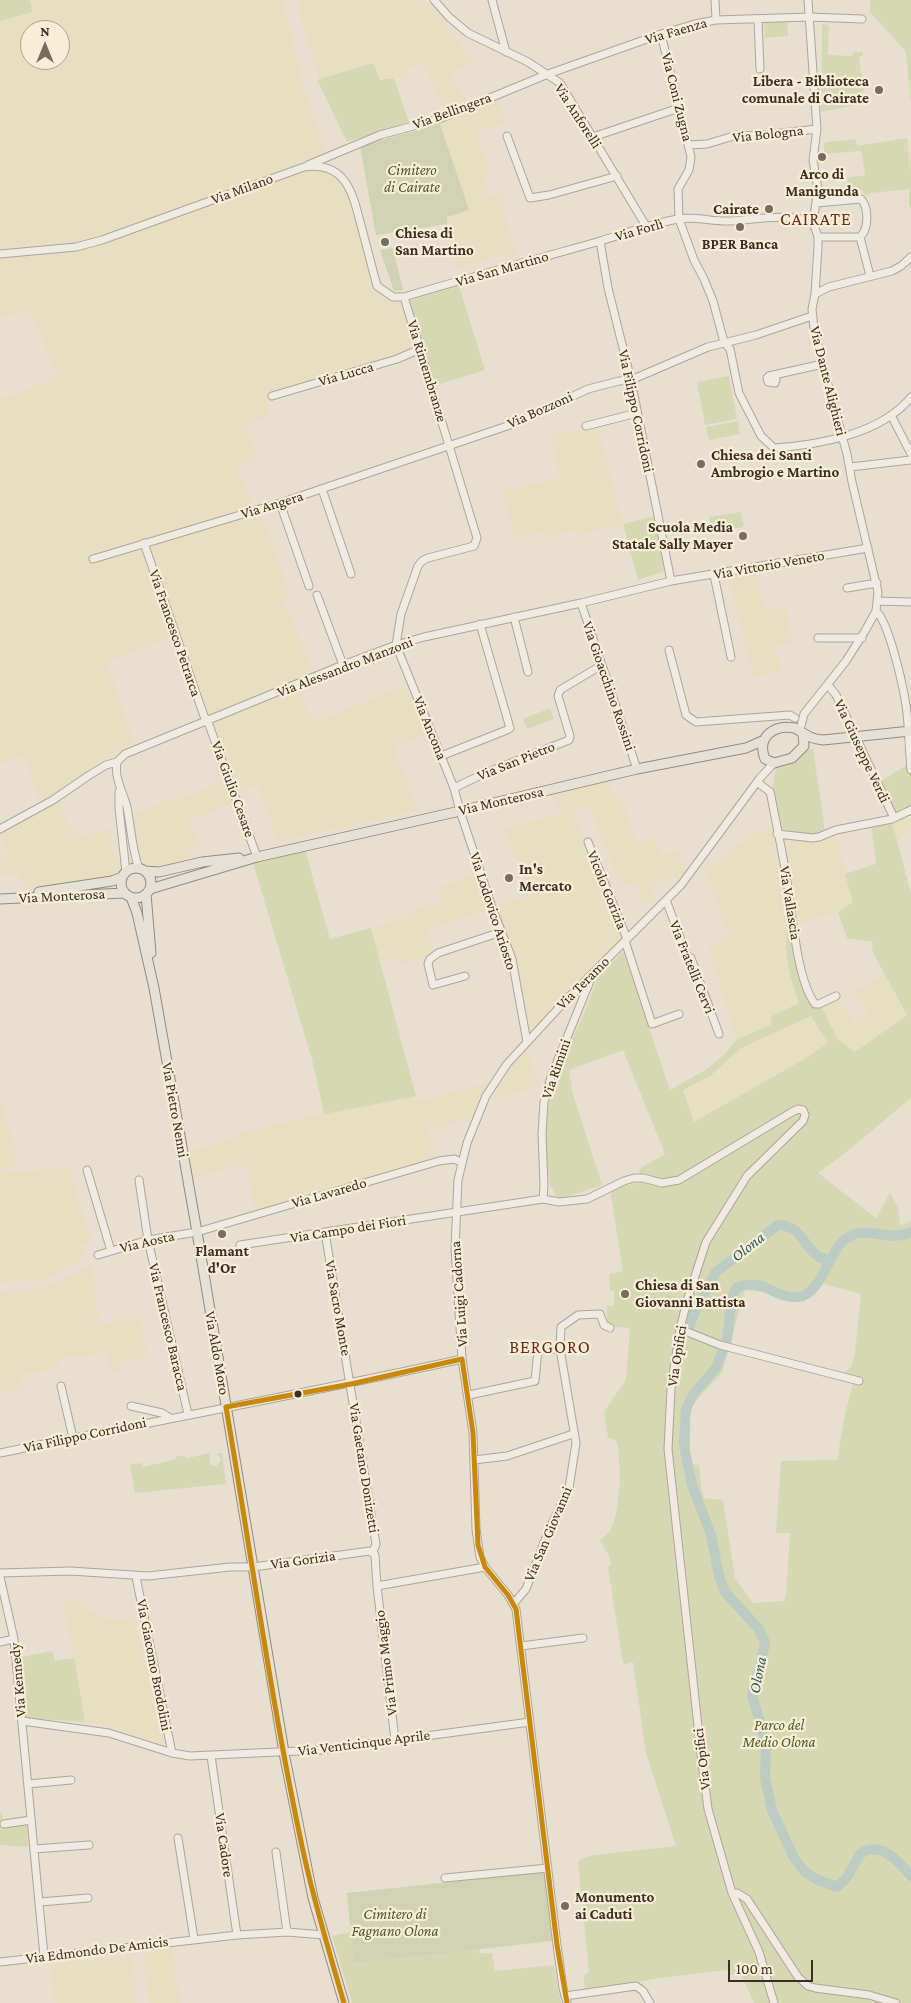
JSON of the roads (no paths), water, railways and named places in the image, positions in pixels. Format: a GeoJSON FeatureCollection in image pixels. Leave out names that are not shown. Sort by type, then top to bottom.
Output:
{"type":"FeatureCollection","features":[{"type":"Feature","properties":{"kind":"main road"},"geometry":{"type":"LineString","coordinates":[[804,746],[801,733],[793,722],[768,734],[763,750],[774,763],[792,758],[804,746],[840,742],[853,738]]}},
{"type":"Feature","properties":{"kind":"main road"},"geometry":{"type":"LineString","coordinates":[[801,733],[813,739],[853,738],[909,732]]}},
{"type":"Feature","properties":{"kind":"main road","name":"Via Monterosa"},"geometry":{"type":"LineString","coordinates":[[148,892],[257,857],[637,769],[686,758],[746,748],[763,750]]}},
{"type":"Feature","properties":{"kind":"main road","name":"Via Monterosa"},"geometry":{"type":"LineString","coordinates":[[142,870],[159,872],[202,862],[257,857]]}},
{"type":"Feature","properties":{"kind":"main road"},"geometry":{"type":"LineString","coordinates":[[132,869],[142,870],[151,882],[148,892],[136,898],[128,895],[122,888],[124,875],[132,869]]}},
{"type":"Feature","properties":{"kind":"main road","name":"Via Monterosa"},"geometry":{"type":"LineString","coordinates":[[0,898],[112,881],[124,875]]}},
{"type":"Feature","properties":{"kind":"main road","name":"Via Pietro Nenni"},"geometry":{"type":"LineString","coordinates":[[148,892],[154,988]]}},
{"type":"Feature","properties":{"kind":"main road","name":"Via Monterosa"},"geometry":{"type":"LineString","coordinates":[[0,898],[128,895]]}},
{"type":"Feature","properties":{"kind":"main road","name":"Via Pietro Nenni"},"geometry":{"type":"LineString","coordinates":[[128,895],[138,913],[154,988],[197,1232]]}},
{"type":"Feature","properties":{"kind":"main road","name":"Via Aldo Moro"},"geometry":{"type":"LineString","coordinates":[[197,1232],[284,1752],[304,1856],[344,2003]]}},
{"type":"Feature","properties":{"kind":"street","name":"Via Anforelli"},"geometry":{"type":"LineString","coordinates":[[434,0],[461,28],[548,74],[560,83],[646,226]]}},
{"type":"Feature","properties":{"kind":"street"},"geometry":{"type":"LineString","coordinates":[[492,0],[506,52]]}},
{"type":"Feature","properties":{"kind":"street"},"geometry":{"type":"LineString","coordinates":[[715,0],[716,20]]}},
{"type":"Feature","properties":{"kind":"street"},"geometry":{"type":"LineString","coordinates":[[808,0],[817,129],[813,160],[818,181],[813,222],[818,237],[860,237],[864,234],[867,226],[865,205],[861,199],[816,203]]}},
{"type":"Feature","properties":{"kind":"street","name":"Via Faenza"},"geometry":{"type":"LineString","coordinates":[[548,74],[661,34],[716,20],[809,17],[862,19]]}},
{"type":"Feature","properties":{"kind":"street"},"geometry":{"type":"LineString","coordinates":[[758,19],[760,68]]}},
{"type":"Feature","properties":{"kind":"street","name":"Via Coni Zugna"},"geometry":{"type":"LineString","coordinates":[[661,34],[691,157],[689,170],[678,189],[679,219],[694,260],[704,278],[713,301],[724,342],[730,349],[739,393],[766,442],[774,448],[842,437],[891,415],[911,397]]}},
{"type":"Feature","properties":{"kind":"street","name":"Via Bellingera"},"geometry":{"type":"LineString","coordinates":[[304,167],[380,135],[440,119],[548,74]]}},
{"type":"Feature","properties":{"kind":"street"},"geometry":{"type":"LineString","coordinates":[[593,136],[679,108]]}},
{"type":"Feature","properties":{"kind":"street","name":"Via Bologna"},"geometry":{"type":"LineString","coordinates":[[689,145],[707,144],[737,135],[755,136],[817,129]]}},
{"type":"Feature","properties":{"kind":"street"},"geometry":{"type":"LineString","coordinates":[[507,136],[530,198],[549,195],[617,176]]}},
{"type":"Feature","properties":{"kind":"street"},"geometry":{"type":"LineString","coordinates":[[328,157],[324,167],[336,173],[352,191],[377,286],[393,297],[404,297]]}},
{"type":"Feature","properties":{"kind":"street","name":"Via Milano"},"geometry":{"type":"LineString","coordinates":[[0,254],[76,247],[102,240],[304,167],[314,165],[324,167]]}},
{"type":"Feature","properties":{"kind":"street","name":"Via Forlì"},"geometry":{"type":"LineString","coordinates":[[600,241],[646,226],[689,218],[723,222],[774,217],[803,219],[813,222]]}},
{"type":"Feature","properties":{"kind":"street","name":"Via Dante Alighieri"},"geometry":{"type":"LineString","coordinates":[[801,733],[804,714],[862,638],[876,611],[878,601],[877,583],[812,316],[818,237]]}},
{"type":"Feature","properties":{"kind":"street"},"geometry":{"type":"LineString","coordinates":[[860,237],[870,276]]}},
{"type":"Feature","properties":{"kind":"street","name":"Via San Martino"},"geometry":{"type":"LineString","coordinates":[[404,297],[600,241]]}},
{"type":"Feature","properties":{"kind":"street","name":"Via Filippo Corridoni"},"geometry":{"type":"LineString","coordinates":[[600,241],[608,288],[630,380],[671,581]]}},
{"type":"Feature","properties":{"kind":"street"},"geometry":{"type":"LineString","coordinates":[[815,294],[829,287],[892,271],[907,262],[911,257]]}},
{"type":"Feature","properties":{"kind":"street"},"geometry":{"type":"LineString","coordinates":[[816,278],[829,287]]}},
{"type":"Feature","properties":{"kind":"street","name":"Via Rimembranze"},"geometry":{"type":"LineString","coordinates":[[396,645],[401,614],[418,566],[428,558],[462,550],[474,546],[477,542],[450,445],[404,297]]}},
{"type":"Feature","properties":{"kind":"street","name":"Via Bozzoni"},"geometry":{"type":"LineString","coordinates":[[450,445],[516,423],[588,389],[630,380],[724,342],[756,335],[812,316]]}},
{"type":"Feature","properties":{"kind":"street","name":"Via Lucca"},"geometry":{"type":"LineString","coordinates":[[272,396],[397,359],[420,349]]}},
{"type":"Feature","properties":{"kind":"street"},"geometry":{"type":"LineString","coordinates":[[775,375],[823,364]]}},
{"type":"Feature","properties":{"kind":"street"},"geometry":{"type":"LineString","coordinates":[[586,426],[637,413]]}},
{"type":"Feature","properties":{"kind":"street"},"geometry":{"type":"LineString","coordinates":[[891,415],[911,454]]}},
{"type":"Feature","properties":{"kind":"street","name":"Via Angera"},"geometry":{"type":"LineString","coordinates":[[93,560],[280,503],[450,445]]}},
{"type":"Feature","properties":{"kind":"street"},"geometry":{"type":"LineString","coordinates":[[850,467],[911,460]]}},
{"type":"Feature","properties":{"kind":"street"},"geometry":{"type":"LineString","coordinates":[[322,489],[352,574]]}},
{"type":"Feature","properties":{"kind":"street"},"geometry":{"type":"LineString","coordinates":[[280,503],[309,586]]}},
{"type":"Feature","properties":{"kind":"street","name":"Via Francesco Petrarca"},"geometry":{"type":"LineString","coordinates":[[144,543],[204,716],[208,722]]}},
{"type":"Feature","properties":{"kind":"street","name":"Via Vittorio Veneto"},"geometry":{"type":"LineString","coordinates":[[671,581],[868,548]]}},
{"type":"Feature","properties":{"kind":"street"},"geometry":{"type":"LineString","coordinates":[[714,575],[731,657]]}},
{"type":"Feature","properties":{"kind":"street","name":"Via Alessandro Manzoni"},"geometry":{"type":"LineString","coordinates":[[0,829],[53,800],[106,765],[117,762],[124,754],[208,722],[343,665],[396,645],[671,581]]}},
{"type":"Feature","properties":{"kind":"street"},"geometry":{"type":"LineString","coordinates":[[847,588],[877,583]]}},
{"type":"Feature","properties":{"kind":"street"},"geometry":{"type":"LineString","coordinates":[[317,596],[343,665]]}},
{"type":"Feature","properties":{"kind":"street"},"geometry":{"type":"LineString","coordinates":[[878,601],[911,602]]}},
{"type":"Feature","properties":{"kind":"street","name":"Via Gioacchino Rossini"},"geometry":{"type":"LineString","coordinates":[[581,603],[637,769]]}},
{"type":"Feature","properties":{"kind":"street"},"geometry":{"type":"LineString","coordinates":[[876,611],[881,615],[891,643],[906,705],[911,770]]}},
{"type":"Feature","properties":{"kind":"street"},"geometry":{"type":"LineString","coordinates":[[514,617],[528,672]]}},
{"type":"Feature","properties":{"kind":"street"},"geometry":{"type":"LineString","coordinates":[[441,756],[510,728],[480,624]]}},
{"type":"Feature","properties":{"kind":"street"},"geometry":{"type":"LineString","coordinates":[[818,638],[862,638]]}},
{"type":"Feature","properties":{"kind":"street","name":"Via Ancona"},"geometry":{"type":"LineString","coordinates":[[396,645],[454,788],[460,811]]}},
{"type":"Feature","properties":{"kind":"street"},"geometry":{"type":"LineString","coordinates":[[669,650],[686,714],[696,722],[790,715],[793,722]]}},
{"type":"Feature","properties":{"kind":"street","name":"Via San Pietro"},"geometry":{"type":"LineString","coordinates":[[454,788],[481,775],[569,740],[570,736],[558,696],[560,690],[602,665]]}},
{"type":"Feature","properties":{"kind":"street","name":"Via Giuseppe Verdi"},"geometry":{"type":"LineString","coordinates":[[828,685],[836,695],[853,738],[894,818]]}},
{"type":"Feature","properties":{"kind":"street","name":"Via Dante Alighieri"},"geometry":{"type":"LineString","coordinates":[[793,722],[805,708],[815,702]]}},
{"type":"Feature","properties":{"kind":"street","name":"Via Giulio Cesare"},"geometry":{"type":"LineString","coordinates":[[208,722],[257,857]]}},
{"type":"Feature","properties":{"kind":"street","name":"Via Teramo"},"geometry":{"type":"LineString","coordinates":[[759,780],[764,769],[763,750]]}},
{"type":"Feature","properties":{"kind":"street"},"geometry":{"type":"LineString","coordinates":[[117,762],[116,768],[120,787],[142,870]]}},
{"type":"Feature","properties":{"kind":"street","name":"Via Teramo"},"geometry":{"type":"LineString","coordinates":[[455,1212],[461,1162],[474,1122],[486,1096],[507,1064],[593,973],[681,885],[759,780],[774,763]]}},
{"type":"Feature","properties":{"kind":"street","name":"Via Vallascia"},"geometry":{"type":"LineString","coordinates":[[759,780],[770,792],[787,880],[799,960],[809,996],[815,1004],[820,1004],[836,996]]}},
{"type":"Feature","properties":{"kind":"street"},"geometry":{"type":"LineString","coordinates":[[120,787],[119,808],[124,875]]}},
{"type":"Feature","properties":{"kind":"street"},"geometry":{"type":"LineString","coordinates":[[777,834],[813,838],[836,830],[894,818],[911,810]]}},
{"type":"Feature","properties":{"kind":"street","name":"Via Lodovico Ariosto"},"geometry":{"type":"LineString","coordinates":[[460,811],[512,959],[526,1042]]}},
{"type":"Feature","properties":{"kind":"street","name":"Vicolo Gorizia"},"geometry":{"type":"LineString","coordinates":[[588,842],[626,940],[652,1024],[679,1014]]}},
{"type":"Feature","properties":{"kind":"street","name":"Via Fratelli Cervi"},"geometry":{"type":"LineString","coordinates":[[666,900],[687,956],[691,958],[719,1034]]}},
{"type":"Feature","properties":{"kind":"street"},"geometry":{"type":"LineString","coordinates":[[465,976],[434,985],[428,964],[430,959],[438,953],[502,932]]}},
{"type":"Feature","properties":{"kind":"street","name":"Via Rimini"},"geometry":{"type":"LineString","coordinates":[[543,1199],[542,1134],[544,1102],[551,1077],[593,973]]}},
{"type":"Feature","properties":{"kind":"street","name":"Via Opifici"},"geometry":{"type":"LineString","coordinates":[[455,1212],[543,1199],[559,1202],[587,1199],[634,1178],[643,1178],[662,1183],[679,1180],[792,1112],[798,1109],[803,1110],[805,1115],[803,1121],[747,1176],[710,1234],[687,1301],[680,1329],[671,1389],[668,1449],[711,1821],[732,1893],[759,1952],[774,2003]]}},
{"type":"Feature","properties":{"kind":"street","name":"Via Lavaredo"},"geometry":{"type":"LineString","coordinates":[[197,1232],[439,1161],[454,1159],[461,1162]]}},
{"type":"Feature","properties":{"kind":"street"},"geometry":{"type":"LineString","coordinates":[[87,1170],[111,1251]]}},
{"type":"Feature","properties":{"kind":"street","name":"Via Francesco Baracca"},"geometry":{"type":"LineString","coordinates":[[139,1180],[148,1240],[188,1414]]}},
{"type":"Feature","properties":{"kind":"street","name":"Via Campo dei Fiori"},"geometry":{"type":"LineString","coordinates":[[240,1245],[455,1212]]}},
{"type":"Feature","properties":{"kind":"street","name":"Via Luigi Cadorna"},"geometry":{"type":"LineString","coordinates":[[455,1212],[455,1248],[462,1358],[468,1395],[474,1460],[476,1529],[480,1557],[485,1567],[514,1603]]}},
{"type":"Feature","properties":{"kind":"street","name":"Via Aosta"},"geometry":{"type":"LineString","coordinates":[[98,1255],[148,1240],[197,1232]]}},
{"type":"Feature","properties":{"kind":"street","name":"Via Sacro Monte"},"geometry":{"type":"LineString","coordinates":[[324,1232],[351,1384]]}},
{"type":"Feature","properties":{"kind":"street","name":"Via San Giovanni"},"geometry":{"type":"LineString","coordinates":[[514,1603],[526,1589],[549,1530],[569,1488],[576,1443],[573,1434],[568,1387],[560,1349],[560,1327],[578,1315],[600,1314],[604,1326],[610,1328]]}},
{"type":"Feature","properties":{"kind":"street"},"geometry":{"type":"LineString","coordinates":[[680,1329],[720,1345],[859,1381]]}},
{"type":"Feature","properties":{"kind":"street"},"geometry":{"type":"LineString","coordinates":[[468,1395],[535,1381],[538,1350],[560,1349]]}},
{"type":"Feature","properties":{"kind":"street","name":"Via Filippo Corridoni"},"geometry":{"type":"LineString","coordinates":[[0,1453],[188,1414],[351,1384],[462,1358]]}},
{"type":"Feature","properties":{"kind":"street","name":"Via Gaetano Donizetti"},"geometry":{"type":"LineString","coordinates":[[351,1384],[376,1544],[373,1552]]}},
{"type":"Feature","properties":{"kind":"street"},"geometry":{"type":"LineString","coordinates":[[61,1386],[73,1438]]}},
{"type":"Feature","properties":{"kind":"street","name":"Via Filippo Corridoni"},"geometry":{"type":"LineString","coordinates":[[131,1406],[162,1413],[170,1418]]}},
{"type":"Feature","properties":{"kind":"street"},"geometry":{"type":"LineString","coordinates":[[474,1460],[507,1456],[573,1434]]}},
{"type":"Feature","properties":{"kind":"street"},"geometry":{"type":"LineString","coordinates":[[373,1552],[377,1586],[485,1567]]}},
{"type":"Feature","properties":{"kind":"street","name":"Via Gorizia"},"geometry":{"type":"LineString","coordinates":[[0,1572],[70,1572],[136,1577],[230,1566],[253,1567],[373,1552]]}},
{"type":"Feature","properties":{"kind":"street","name":"Via Kennedy"},"geometry":{"type":"LineString","coordinates":[[0,1577],[14,1639],[44,1956]]}},
{"type":"Feature","properties":{"kind":"street","name":"Via Giacomo Brodolini"},"geometry":{"type":"LineString","coordinates":[[136,1577],[172,1753]]}},
{"type":"Feature","properties":{"kind":"street","name":"Via Primo Maggio"},"geometry":{"type":"LineString","coordinates":[[377,1586],[395,1740]]}},
{"type":"Feature","properties":{"kind":"street"},"geometry":{"type":"LineString","coordinates":[[514,1603],[566,1999],[636,1986],[643,1991],[650,2003]]}},
{"type":"Feature","properties":{"kind":"street"},"geometry":{"type":"LineString","coordinates":[[521,1646],[583,1638]]}},
{"type":"Feature","properties":{"kind":"street"},"geometry":{"type":"LineString","coordinates":[[0,1642],[14,1639]]}},
{"type":"Feature","properties":{"kind":"street","name":"Via Venticinque Aprile"},"geometry":{"type":"LineString","coordinates":[[22,1721],[109,1733],[172,1753],[190,1756],[337,1749],[530,1722]]}},
{"type":"Feature","properties":{"kind":"street","name":"Via Cadore"},"geometry":{"type":"LineString","coordinates":[[211,1756],[237,1935]]}},
{"type":"Feature","properties":{"kind":"street"},"geometry":{"type":"LineString","coordinates":[[28,1784],[71,1780]]}},
{"type":"Feature","properties":{"kind":"street"},"geometry":{"type":"LineString","coordinates":[[4,1824],[31,1820]]}},
{"type":"Feature","properties":{"kind":"street"},"geometry":{"type":"LineString","coordinates":[[178,1838],[194,1938]]}},
{"type":"Feature","properties":{"kind":"street"},"geometry":{"type":"LineString","coordinates":[[34,1849],[89,1845]]}},
{"type":"Feature","properties":{"kind":"street"},"geometry":{"type":"LineString","coordinates":[[276,1852],[287,1932]]}},
{"type":"Feature","properties":{"kind":"street"},"geometry":{"type":"LineString","coordinates":[[445,1878],[548,1868]]}},
{"type":"Feature","properties":{"kind":"street"},"geometry":{"type":"LineString","coordinates":[[732,1893],[737,1893],[747,1899],[798,1977],[808,1986],[869,1995],[896,2003]]}},
{"type":"Feature","properties":{"kind":"street"},"geometry":{"type":"LineString","coordinates":[[40,1902],[88,1898]]}},
{"type":"Feature","properties":{"kind":"street","name":"Via Edmondo De Amicis"},"geometry":{"type":"LineString","coordinates":[[0,1962],[194,1938],[287,1932],[324,1935]]}},
{"type":"Feature","properties":{"kind":"waterway","name":"Olona"},"geometry":{"type":"LineString","coordinates":[[688,1329],[699,1302],[716,1272],[778,1225],[786,1226],[797,1232],[812,1251],[829,1261]]}},
{"type":"Feature","properties":{"kind":"waterway","name":"Olona"},"geometry":{"type":"LineString","coordinates":[[911,1232],[894,1236],[867,1233],[850,1236],[837,1248],[818,1282],[806,1295],[789,1297],[762,1286],[754,1285],[736,1288],[732,1298],[727,1339],[716,1368],[694,1393],[686,1409],[684,1444],[692,1485],[711,1535],[719,1576],[725,1592],[758,1628],[765,1642],[752,1695],[766,1743],[765,1778],[772,1810],[794,1858],[805,1872],[818,1880],[837,1887],[846,1879],[860,1854],[868,1850],[875,1849],[888,1854],[911,1876]]}},
{"type":"Feature","properties":{"kind":"place","name":"Libera - Biblioteca comunale di Cairate"},"geometry":{"type":"Point","coordinates":[879,90]}},
{"type":"Feature","properties":{"kind":"place","name":"Arco di Manigunda"},"geometry":{"type":"Point","coordinates":[822,157]}},
{"type":"Feature","properties":{"kind":"place","name":"Cairate"},"geometry":{"type":"Point","coordinates":[769,209]}},
{"type":"Feature","properties":{"kind":"place","name":"BPER Banca"},"geometry":{"type":"Point","coordinates":[740,227]}},
{"type":"Feature","properties":{"kind":"place","name":"Chiesa di San Martino"},"geometry":{"type":"Point","coordinates":[385,242]}},
{"type":"Feature","properties":{"kind":"place","name":"Chiesa dei Santi Ambrogio e Martino"},"geometry":{"type":"Point","coordinates":[701,464]}},
{"type":"Feature","properties":{"kind":"place","name":"Scuola Media Statale Sally Mayer"},"geometry":{"type":"Point","coordinates":[743,536]}},
{"type":"Feature","properties":{"kind":"place","name":"In's Mercato"},"geometry":{"type":"Point","coordinates":[509,878]}},
{"type":"Feature","properties":{"kind":"place","name":"Flamant d'Or"},"geometry":{"type":"Point","coordinates":[222,1234]}},
{"type":"Feature","properties":{"kind":"place","name":"Chiesa di San Giovanni Battista"},"geometry":{"type":"Point","coordinates":[625,1294]}},
{"type":"Feature","properties":{"kind":"place","name":"Monumento ai Caduti"},"geometry":{"type":"Point","coordinates":[565,1906]}},
{"type":"Feature","properties":{"kind":"district","name":"CAIRATE"},"geometry":{"type":"Point","coordinates":[816,219]}},
{"type":"Feature","properties":{"kind":"district","name":"BERGORO"},"geometry":{"type":"Point","coordinates":[550,1347]}},
{"type":"Feature","properties":{"kind":"park label","name":"Cimitero di Cairate"},"geometry":{"type":"Point","coordinates":[412,178]}},
{"type":"Feature","properties":{"kind":"park label","name":"Parco del Medio Olona"},"geometry":{"type":"Point","coordinates":[779,1734]}},
{"type":"Feature","properties":{"kind":"park label","name":"Cimitero di Fagnano Olona"},"geometry":{"type":"Point","coordinates":[395,1922]}}]}
